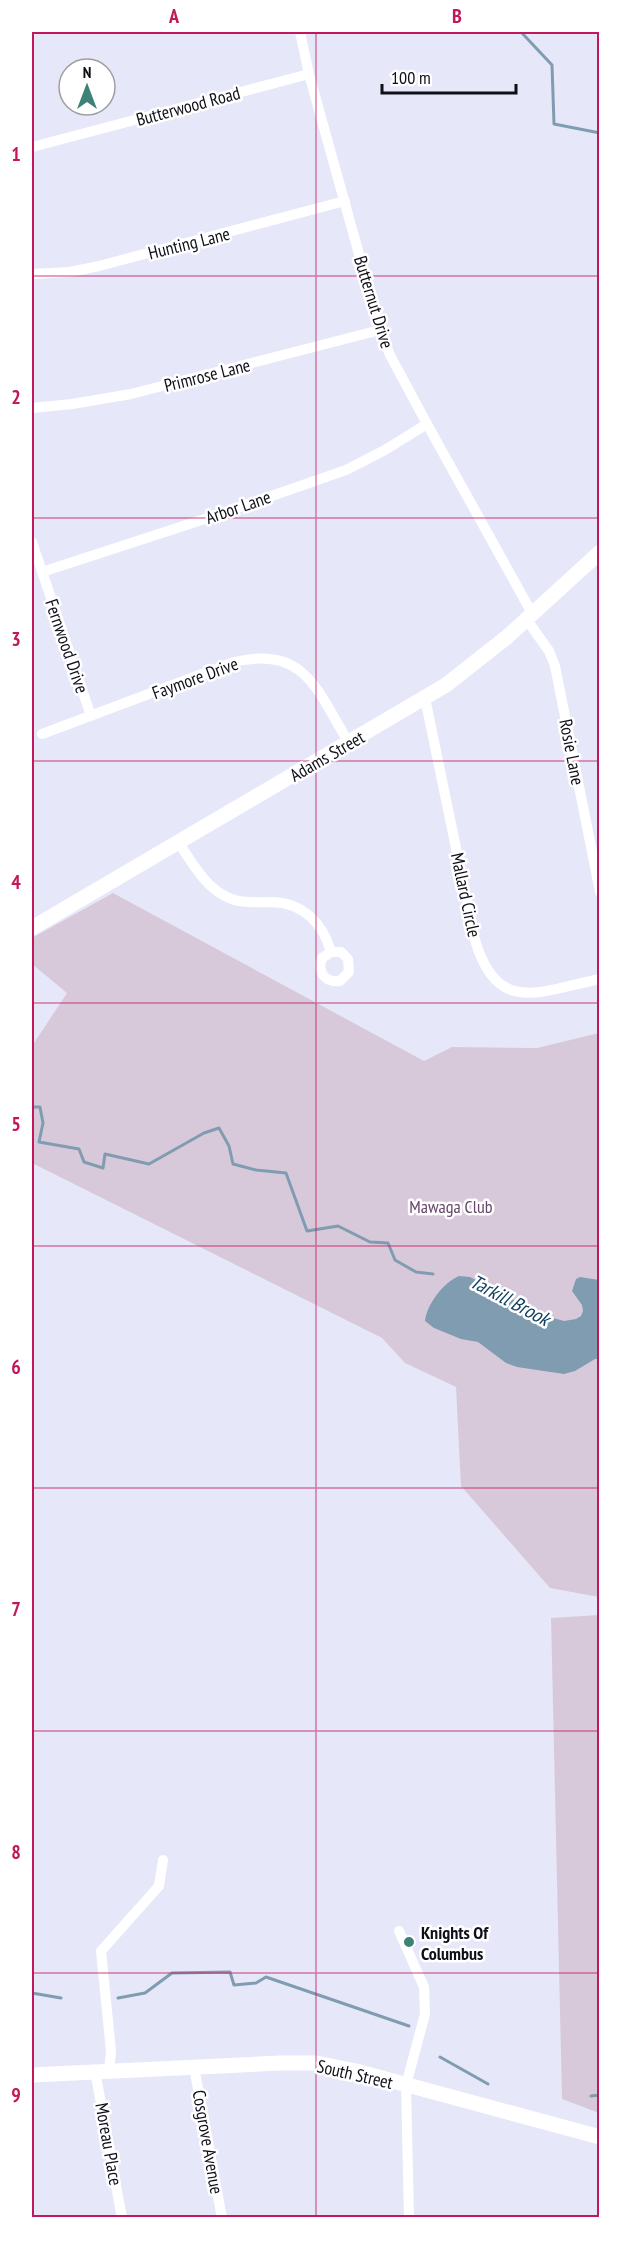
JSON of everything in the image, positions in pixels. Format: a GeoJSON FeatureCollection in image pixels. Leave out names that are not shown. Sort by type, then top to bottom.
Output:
{"type":"FeatureCollection","features":[{"type":"Feature","properties":{"kind":"street","name":"Butternut Drive"},"geometry":{"type":"LineString","coordinates":[[300,32],[309,74],[380,330],[390,355],[530,617]]}},
{"type":"Feature","properties":{"kind":"street","name":"Butterwood Road"},"geometry":{"type":"LineString","coordinates":[[32,147],[309,74]]}},
{"type":"Feature","properties":{"kind":"street","name":"Hunting Lane"},"geometry":{"type":"LineString","coordinates":[[32,274],[70,272],[99,267],[345,201]]}},
{"type":"Feature","properties":{"kind":"street","name":"Primrose Lane"},"geometry":{"type":"LineString","coordinates":[[32,408],[82,403],[131,394],[380,330]]}},
{"type":"Feature","properties":{"kind":"street","name":"Arbor Lane"},"geometry":{"type":"LineString","coordinates":[[42,572],[336,474],[385,450],[427,424]]}},
{"type":"Feature","properties":{"kind":"street","name":"Fernwood Drive"},"geometry":{"type":"LineString","coordinates":[[32,542],[90,716]]}},
{"type":"Feature","properties":{"kind":"street","name":"Adams Street"},"geometry":{"type":"LineString","coordinates":[[32,928],[446,685],[530,617],[600,552]]}},
{"type":"Feature","properties":{"kind":"street","name":"Rosie Lane"},"geometry":{"type":"LineString","coordinates":[[530,617],[555,666],[600,892]]}},
{"type":"Feature","properties":{"kind":"street","name":"Faymore Drive"},"geometry":{"type":"LineString","coordinates":[[42,734],[234,662],[273,658],[292,664],[308,678],[349,743]]}},
{"type":"Feature","properties":{"kind":"street","name":"Mallard Circle"},"geometry":{"type":"LineString","coordinates":[[425,698],[475,940],[489,974],[500,986],[517,992],[538,991],[600,979]]}},
{"type":"Feature","properties":{"kind":"street"},"geometry":{"type":"LineString","coordinates":[[178,842],[204,878],[225,896],[246,902],[284,903],[304,911],[319,926],[331,952]]}},
{"type":"Feature","properties":{"kind":"street","name":"Moreau Place"},"geometry":{"type":"LineString","coordinates":[[122,2217],[102,2071],[111,2051],[101,1951],[159,1886],[163,1860]]}},
{"type":"Feature","properties":{"kind":"street"},"geometry":{"type":"LineString","coordinates":[[399,1931],[424,1987],[425,2014],[406,2085],[409,2217]]}},
{"type":"Feature","properties":{"kind":"street","name":"South Street"},"geometry":{"type":"LineString","coordinates":[[32,2075],[316,2063],[356,2071],[600,2137]]}},
{"type":"Feature","properties":{"kind":"street","name":"Cosgrove Avenue"},"geometry":{"type":"LineString","coordinates":[[194,2067],[222,2217]]}},
{"type":"Feature","properties":{"kind":"green space","name":"Mawaga Club"},"geometry":{"type":"Polygon","coordinates":[[[113,893],[424,1061],[452,1047],[537,1048],[599,1033],[599,1597],[550,1588],[461,1486],[456,1387],[405,1363],[382,1338],[32,1163],[32,1046],[67,993],[32,964],[32,938],[113,893]]]}},
{"type":"Feature","properties":{"kind":"green space"},"geometry":{"type":"Polygon","coordinates":[[[600,1615],[599,2113],[562,2099],[551,1618],[600,1615]]]}},
{"type":"Feature","properties":{"kind":"water"},"geometry":{"type":"Polygon","coordinates":[[[459,1276],[470,1277],[542,1315],[564,1321],[576,1319],[583,1311],[582,1305],[572,1291],[576,1279],[580,1277],[599,1280],[599,1359],[564,1374],[517,1367],[506,1363],[478,1342],[461,1339],[434,1328],[425,1321],[432,1301],[442,1289],[459,1276]]]}},
{"type":"Feature","properties":{"kind":"waterway"},"geometry":{"type":"LineString","coordinates":[[521,32],[552,65],[554,124],[600,133]]}},
{"type":"Feature","properties":{"kind":"waterway","name":"Tarkill Brook"},"geometry":{"type":"LineString","coordinates":[[32,1107],[40,1107],[43,1123],[39,1142],[79,1149],[84,1162],[103,1168],[105,1154],[149,1164],[204,1133],[219,1128],[229,1146],[233,1164],[256,1170],[286,1173],[307,1231],[338,1226],[370,1242],[388,1243],[395,1260],[416,1272],[433,1274]]}},
{"type":"Feature","properties":{"kind":"waterway"},"geometry":{"type":"LineString","coordinates":[[118,1998],[145,1993],[172,1973],[230,1972],[234,1985],[256,1983],[266,1977],[409,2026]]}},
{"type":"Feature","properties":{"kind":"waterway"},"geometry":{"type":"LineString","coordinates":[[32,1993],[61,1998]]}},
{"type":"Feature","properties":{"kind":"waterway"},"geometry":{"type":"LineString","coordinates":[[440,2057],[488,2084]]}},
{"type":"Feature","properties":{"kind":"waterway"},"geometry":{"type":"LineString","coordinates":[[591,2096],[600,2095]]}},
{"type":"Feature","properties":{"kind":"place","name":"Knights Of Columbus"},"geometry":{"type":"Point","coordinates":[409,1942]}}]}
